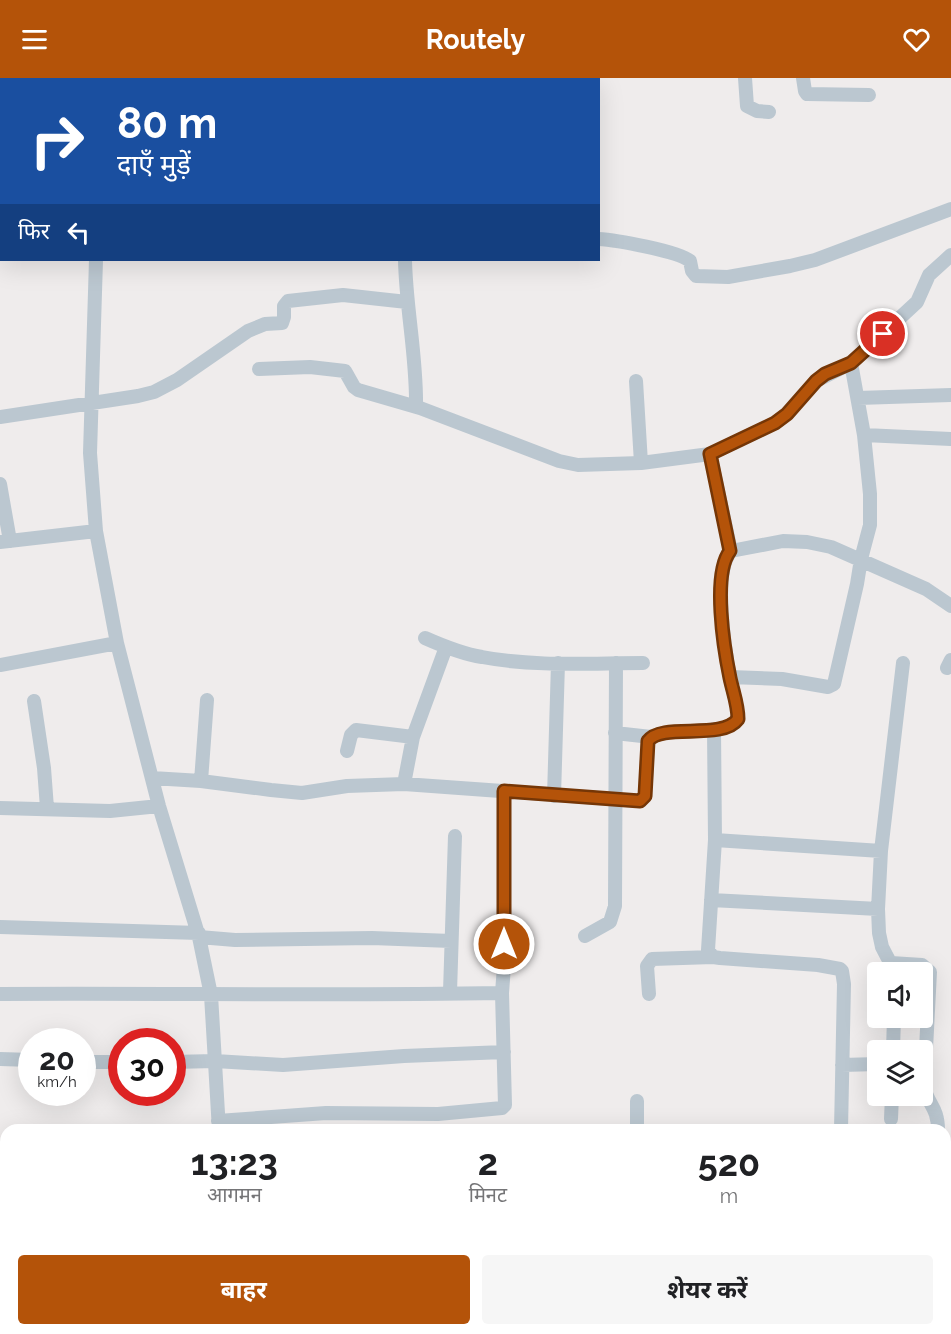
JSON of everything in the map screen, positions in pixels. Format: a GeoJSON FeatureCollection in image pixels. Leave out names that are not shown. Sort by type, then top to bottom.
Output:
{"type":"FeatureCollection","features":[{"type":"Feature","properties":{"kind":"street"},"geometry":{"type":"LineString","coordinates":[[745,78],[747,106],[757,111],[769,112]]}},
{"type":"Feature","properties":{"kind":"street"},"geometry":{"type":"LineString","coordinates":[[803,78],[807,94],[869,95]]}},
{"type":"Feature","properties":{"kind":"street"},"geometry":{"type":"LineString","coordinates":[[600,239],[625,242],[688,259],[696,276],[728,277],[814,260],[951,209]]}},
{"type":"Feature","properties":{"kind":"street"},"geometry":{"type":"LineString","coordinates":[[260,369],[310,367],[340,369],[347,372],[354,387],[358,390],[416,407],[567,464],[641,463],[710,454],[775,423],[787,414],[816,381],[825,374],[851,363],[917,302],[929,275],[951,255]]}},
{"type":"Feature","properties":{"kind":"street"},"geometry":{"type":"LineString","coordinates":[[96,261],[90,453],[96,531],[117,643],[159,806],[199,935],[211,995],[219,1124]]}},
{"type":"Feature","properties":{"kind":"street"},"geometry":{"type":"LineString","coordinates":[[405,261],[407,302],[416,376],[416,407]]}},
{"type":"Feature","properties":{"kind":"street"},"geometry":{"type":"LineString","coordinates":[[0,417],[154,392],[170,384],[248,331],[265,324],[282,323],[284,306],[288,301],[360,295],[407,302]]}},
{"type":"Feature","properties":{"kind":"street"},"geometry":{"type":"LineString","coordinates":[[730,677],[782,679],[828,687],[834,684],[870,525],[871,510],[864,435],[851,363]]}},
{"type":"Feature","properties":{"kind":"street"},"geometry":{"type":"LineString","coordinates":[[636,381],[641,463]]}},
{"type":"Feature","properties":{"kind":"street"},"geometry":{"type":"LineString","coordinates":[[858,398],[951,395]]}},
{"type":"Feature","properties":{"kind":"street"},"geometry":{"type":"LineString","coordinates":[[864,435],[951,439]]}},
{"type":"Feature","properties":{"kind":"street"},"geometry":{"type":"LineString","coordinates":[[710,454],[730,551]]}},
{"type":"Feature","properties":{"kind":"street"},"geometry":{"type":"LineString","coordinates":[[0,484],[5,541],[96,531]]}},
{"type":"Feature","properties":{"kind":"street"},"geometry":{"type":"LineString","coordinates":[[615,733],[651,737],[662,733],[714,729],[732,725],[738,719],[721,612],[721,580],[726,556],[730,551],[783,542],[807,542],[831,547],[926,589],[951,606]]}},
{"type":"Feature","properties":{"kind":"street"},"geometry":{"type":"LineString","coordinates":[[425,638],[481,657],[558,663],[643,663]]}},
{"type":"Feature","properties":{"kind":"street"},"geometry":{"type":"LineString","coordinates":[[0,664],[117,643]]}},
{"type":"Feature","properties":{"kind":"street"},"geometry":{"type":"LineString","coordinates":[[404,784],[413,737],[446,647]]}},
{"type":"Feature","properties":{"kind":"street"},"geometry":{"type":"LineString","coordinates":[[554,796],[558,663]]}},
{"type":"Feature","properties":{"kind":"street"},"geometry":{"type":"LineString","coordinates":[[585,936],[610,922],[613,915],[616,663]]}},
{"type":"Feature","properties":{"kind":"street"},"geometry":{"type":"LineString","coordinates":[[890,962],[882,947],[878,909],[881,851],[903,663]]}},
{"type":"Feature","properties":{"kind":"street"},"geometry":{"type":"LineString","coordinates":[[201,781],[207,700]]}},
{"type":"Feature","properties":{"kind":"street"},"geometry":{"type":"LineString","coordinates":[[34,701],[44,768],[47,808]]}},
{"type":"Feature","properties":{"kind":"street"},"geometry":{"type":"LineString","coordinates":[[713,957],[708,950],[715,840],[714,729]]}},
{"type":"Feature","properties":{"kind":"street"},"geometry":{"type":"LineString","coordinates":[[347,751],[351,735],[356,730],[413,737]]}},
{"type":"Feature","properties":{"kind":"street"},"geometry":{"type":"LineString","coordinates":[[152,778],[302,792],[347,786],[404,784],[636,801],[643,799],[648,741],[651,737]]}},
{"type":"Feature","properties":{"kind":"street"},"geometry":{"type":"LineString","coordinates":[[228,1124],[326,1113],[438,1113],[499,1109],[505,1105],[502,993],[504,791]]}},
{"type":"Feature","properties":{"kind":"street"},"geometry":{"type":"LineString","coordinates":[[0,808],[110,811],[159,806]]}},
{"type":"Feature","properties":{"kind":"street"},"geometry":{"type":"LineString","coordinates":[[450,992],[455,836]]}},
{"type":"Feature","properties":{"kind":"street"},"geometry":{"type":"LineString","coordinates":[[715,840],[881,851]]}},
{"type":"Feature","properties":{"kind":"street"},"geometry":{"type":"LineString","coordinates":[[711,900],[878,909]]}},
{"type":"Feature","properties":{"kind":"street"},"geometry":{"type":"LineString","coordinates":[[0,927],[199,935],[235,940],[372,938],[452,941]]}},
{"type":"Feature","properties":{"kind":"street"},"geometry":{"type":"LineString","coordinates":[[649,994],[647,966],[652,959],[713,957],[818,965],[840,969],[843,972],[844,984],[841,1124]]}},
{"type":"Feature","properties":{"kind":"street"},"geometry":{"type":"LineString","coordinates":[[0,994],[332,996],[450,992],[502,993]]}},
{"type":"Feature","properties":{"kind":"street"},"geometry":{"type":"LineString","coordinates":[[186,1062],[284,1065],[404,1056],[504,1052]]}},
{"type":"Feature","properties":{"kind":"street"},"geometry":{"type":"LineString","coordinates":[[0,1059],[18,1060]]}},
{"type":"Feature","properties":{"kind":"street"},"geometry":{"type":"LineString","coordinates":[[842,1065],[867,1064]]}},
{"type":"Feature","properties":{"kind":"street"},"geometry":{"type":"LineString","coordinates":[[637,1101],[637,1124]]}},
{"type":"Feature","properties":{"kind":"street"},"geometry":{"type":"LineString","coordinates":[[891,1119],[892,1106]]}},
{"type":"Feature","properties":{"kind":"street"},"geometry":{"type":"LineString","coordinates":[[933,1106],[937,1113],[938,1124]]}},
{"type":"Feature","properties":{"kind":"route"},"geometry":{"type":"LineString","coordinates":[[504,944],[504,791],[640,801],[645,796],[648,741],[651,737],[662,733],[714,729],[732,725],[738,719],[721,612],[721,580],[726,556],[730,551],[710,454],[775,423],[787,414],[816,381],[825,374],[851,363],[883,334]]}}]}
